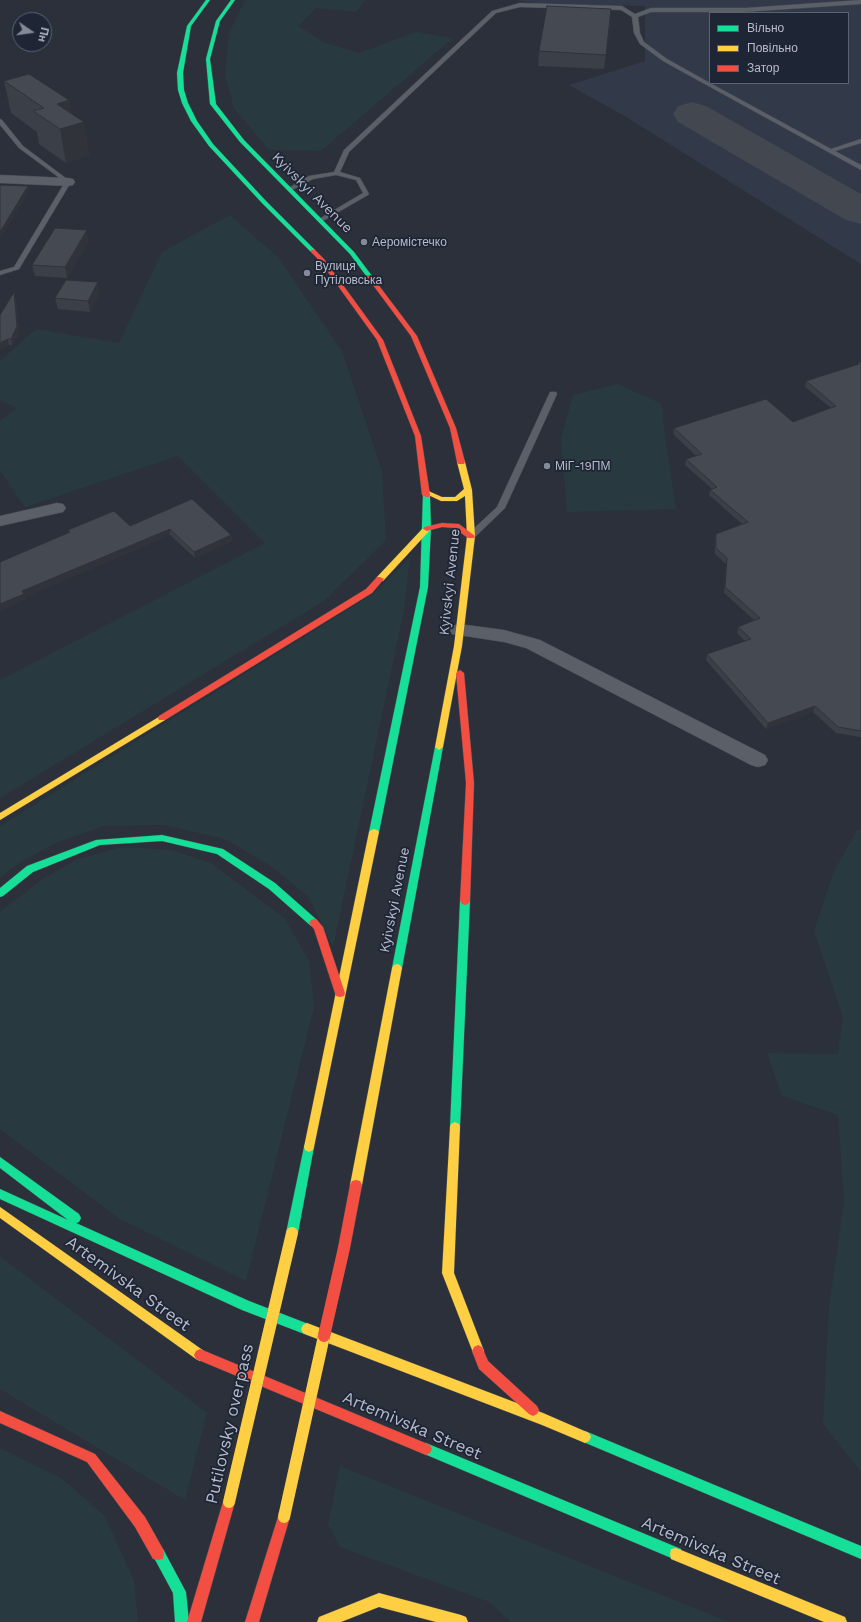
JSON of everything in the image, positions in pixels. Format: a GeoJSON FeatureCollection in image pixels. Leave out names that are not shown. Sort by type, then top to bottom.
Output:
{"type":"FeatureCollection","features":[{"type":"Feature","properties":{"kind":"main road","name":"Kyivskyi Avenue"},"geometry":{"type":"LineString","coordinates":[[208,0],[189,26],[182,60],[181,90],[194,121],[210,145],[267,200],[290,228],[329,268],[380,340],[418,436],[426,492],[427,529],[424,587],[292,1233]]}},
{"type":"Feature","properties":{"kind":"main road","name":"Kyivskyi Avenue"},"geometry":{"type":"LineString","coordinates":[[233,0],[218,21],[208,59],[213,104],[242,141],[287,191],[321,220],[352,253],[414,336],[453,428],[468,490],[471,536],[459,638],[344,1248],[284,1517],[252,1622]]}},
{"type":"Feature","properties":{"kind":"main road"},"geometry":{"type":"LineString","coordinates":[[290,228],[321,220]]}},
{"type":"Feature","properties":{"kind":"main road"},"geometry":{"type":"LineString","coordinates":[[426,492],[441,500],[457,499],[468,490]]}},
{"type":"Feature","properties":{"kind":"main road"},"geometry":{"type":"LineString","coordinates":[[0,817],[369,591],[427,529],[442,525],[456,526],[471,536]]}},
{"type":"Feature","properties":{"kind":"main road"},"geometry":{"type":"LineString","coordinates":[[459,638],[470,783],[448,1273],[483,1365],[543,1419]]}},
{"type":"Feature","properties":{"kind":"main road"},"geometry":{"type":"LineString","coordinates":[[0,893],[30,869],[99,842],[162,838],[220,850],[272,886],[318,927],[340,993]]}},
{"type":"Feature","properties":{"kind":"main road"},"geometry":{"type":"LineString","coordinates":[[0,1162],[112,1246]]}},
{"type":"Feature","properties":{"kind":"main road"},"geometry":{"type":"LineString","coordinates":[[0,1194],[246,1306],[543,1419],[861,1552]]}},
{"type":"Feature","properties":{"kind":"main road","name":"Artemivska Street"},"geometry":{"type":"LineString","coordinates":[[0,1212],[200,1355],[840,1622]]}},
{"type":"Feature","properties":{"kind":"main road","name":"Putilovsky overpass"},"geometry":{"type":"LineString","coordinates":[[194,1622],[229,1502],[292,1233]]}},
{"type":"Feature","properties":{"kind":"main road"},"geometry":{"type":"LineString","coordinates":[[0,1417],[91,1458],[140,1522],[179,1592],[182,1622]]}},
{"type":"Feature","properties":{"kind":"main road"},"geometry":{"type":"LineString","coordinates":[[324,1622],[380,1600],[461,1622]]}},
{"type":"Feature","properties":{"kind":"street"},"geometry":{"type":"LineString","coordinates":[[0,179],[68,182]]}},
{"type":"Feature","properties":{"kind":"street"},"geometry":{"type":"LineString","coordinates":[[0,521],[57,508]]}},
{"type":"Feature","properties":{"kind":"street"},"geometry":{"type":"LineString","coordinates":[[459,638],[504,636],[533,644],[758,760]]}},
{"type":"Feature","properties":{"kind":"lane"},"geometry":{"type":"LineString","coordinates":[[635,16],[652,10],[745,10],[861,2]]}},
{"type":"Feature","properties":{"kind":"lane"},"geometry":{"type":"LineString","coordinates":[[336,173],[346,151],[494,12],[520,5],[622,8],[635,16],[638,33],[642,42],[665,60],[861,168]]}},
{"type":"Feature","properties":{"kind":"lane"},"geometry":{"type":"LineString","coordinates":[[0,120],[21,146],[68,182],[17,268],[0,273]]}},
{"type":"Feature","properties":{"kind":"lane"},"geometry":{"type":"LineString","coordinates":[[830,151],[861,141]]}},
{"type":"Feature","properties":{"kind":"lane"},"geometry":{"type":"LineString","coordinates":[[287,191],[311,177],[336,173],[358,179],[366,194],[321,220]]}},
{"type":"Feature","properties":{"kind":"lane"},"geometry":{"type":"LineString","coordinates":[[0,267],[17,268]]}},
{"type":"Feature","properties":{"kind":"lane"},"geometry":{"type":"LineString","coordinates":[[471,536],[501,508],[552,394]]}},
{"type":"Feature","properties":{"kind":"shaded area"},"geometry":{"type":"Polygon","coordinates":[[[245,0],[365,0],[356,12],[316,8],[298,26],[325,43],[359,53],[416,32],[453,38],[321,151],[269,150],[234,108],[225,75],[229,33],[245,0]]]}},
{"type":"Feature","properties":{"kind":"shaded area"},"geometry":{"type":"Polygon","coordinates":[[[515,0],[861,0],[861,264],[623,115],[569,85],[645,61],[645,6],[535,3],[515,0]]]}},
{"type":"Feature","properties":{"kind":"shaded area"},"geometry":{"type":"Polygon","coordinates":[[[230,215],[278,257],[342,351],[382,471],[386,540],[324,601],[0,798],[0,680],[265,543],[178,456],[25,507],[0,471],[0,421],[16,408],[0,400],[0,361],[36,329],[119,343],[162,252],[230,215]]]}},
{"type":"Feature","properties":{"kind":"shaded area"},"geometry":{"type":"Polygon","coordinates":[[[618,384],[662,404],[664,429],[676,509],[567,512],[561,439],[573,395],[618,384]]]}},
{"type":"Feature","properties":{"kind":"shaded area"},"geometry":{"type":"Polygon","coordinates":[[[410,558],[404,610],[333,947],[308,896],[269,865],[225,839],[163,825],[104,826],[58,842],[19,863],[0,878],[0,826],[373,594],[410,558]]]}},
{"type":"Feature","properties":{"kind":"shaded area"},"geometry":{"type":"Polygon","coordinates":[[[858,829],[861,830],[861,1472],[823,1424],[829,1307],[844,1201],[838,1115],[782,1096],[767,1053],[838,1054],[843,1017],[814,931],[834,871],[858,829]]]}},
{"type":"Feature","properties":{"kind":"shaded area"},"geometry":{"type":"Polygon","coordinates":[[[123,847],[172,850],[213,864],[285,919],[309,961],[314,1007],[246,1281],[120,1219],[0,1129],[0,912],[44,878],[78,859],[123,847]]]}},
{"type":"Feature","properties":{"kind":"shaded area"},"geometry":{"type":"Polygon","coordinates":[[[0,1256],[207,1413],[185,1500],[0,1389],[0,1256]]]}},
{"type":"Feature","properties":{"kind":"shaded area"},"geometry":{"type":"Polygon","coordinates":[[[0,1448],[61,1478],[105,1516],[134,1581],[138,1622],[0,1622],[0,1448]]]}},
{"type":"Feature","properties":{"kind":"shaded area"},"geometry":{"type":"Polygon","coordinates":[[[340,1466],[729,1622],[511,1622],[489,1602],[340,1547],[328,1524],[340,1466]]]}},
{"type":"Feature","properties":{"kind":"building"},"geometry":{"type":"Polygon","coordinates":[[[547,6],[611,9],[606,55],[539,51],[547,6]]]}},
{"type":"Feature","properties":{"kind":"building"},"geometry":{"type":"Polygon","coordinates":[[[29,74],[69,100],[57,104],[84,122],[60,129],[33,111],[44,108],[4,81],[29,74]]]}},
{"type":"Feature","properties":{"kind":"building"},"geometry":{"type":"Polygon","coordinates":[[[0,185],[28,186],[0,232],[0,185]]]}},
{"type":"Feature","properties":{"kind":"building"},"geometry":{"type":"Polygon","coordinates":[[[55,228],[87,230],[65,267],[32,265],[55,228]]]}},
{"type":"Feature","properties":{"kind":"building"},"geometry":{"type":"Polygon","coordinates":[[[66,280],[98,282],[88,301],[55,298],[66,280]]]}},
{"type":"Feature","properties":{"kind":"building"},"geometry":{"type":"Polygon","coordinates":[[[14,292],[17,326],[11,339],[0,343],[0,315],[14,292]]]}},
{"type":"Feature","properties":{"kind":"building"},"geometry":{"type":"Polygon","coordinates":[[[861,362],[861,731],[838,727],[815,706],[768,723],[707,654],[751,639],[738,627],[760,618],[725,587],[727,558],[716,548],[716,534],[748,522],[710,490],[717,487],[686,459],[702,454],[674,428],[766,399],[793,422],[836,406],[806,381],[859,364],[858,363],[861,362]]]}},
{"type":"Feature","properties":{"kind":"building"},"geometry":{"type":"Polygon","coordinates":[[[192,499],[231,535],[194,552],[170,529],[22,591],[24,594],[0,604],[0,562],[70,532],[68,530],[114,511],[130,526],[192,499]]]}},
{"type":"Feature","properties":{"kind":"taxiway"},"geometry":{"type":"LineString","coordinates":[[692,114],[861,211]]}},
{"type":"Feature","properties":{"kind":"traffic: fast"},"geometry":{"type":"LineString","coordinates":[[208,0],[189,26],[180,73],[181,90],[185,103],[194,121],[211,145],[264,202],[313,251]]}},
{"type":"Feature","properties":{"kind":"traffic: fast"},"geometry":{"type":"LineString","coordinates":[[233,0],[218,21],[208,59],[213,104],[242,141],[352,253],[369,276]]}},
{"type":"Feature","properties":{"kind":"traffic: fast"},"geometry":{"type":"LineString","coordinates":[[374,832],[424,587],[427,529],[426,495]]}},
{"type":"Feature","properties":{"kind":"traffic: fast"},"geometry":{"type":"LineString","coordinates":[[397,968],[439,747]]}},
{"type":"Feature","properties":{"kind":"traffic: fast"},"geometry":{"type":"LineString","coordinates":[[0,893],[30,869],[99,842],[162,838],[220,851],[272,886],[314,923]]}},
{"type":"Feature","properties":{"kind":"traffic: fast"},"geometry":{"type":"LineString","coordinates":[[455,1127],[465,901]]}},
{"type":"Feature","properties":{"kind":"traffic: fast"},"geometry":{"type":"LineString","coordinates":[[292,1233],[309,1147]]}},
{"type":"Feature","properties":{"kind":"traffic: fast"},"geometry":{"type":"LineString","coordinates":[[0,1162],[75,1218]]}},
{"type":"Feature","properties":{"kind":"traffic: fast"},"geometry":{"type":"LineString","coordinates":[[0,1194],[246,1306],[307,1329]]}},
{"type":"Feature","properties":{"kind":"traffic: fast"},"geometry":{"type":"LineString","coordinates":[[585,1437],[861,1553]]}},
{"type":"Feature","properties":{"kind":"traffic: fast"},"geometry":{"type":"LineString","coordinates":[[426,1449],[676,1554]]}},
{"type":"Feature","properties":{"kind":"traffic: fast"},"geometry":{"type":"LineString","coordinates":[[158,1554],[179,1592],[182,1622]]}},
{"type":"Feature","properties":{"kind":"traffic: slow"},"geometry":{"type":"LineString","coordinates":[[439,747],[458,646],[471,536],[468,490],[461,462]]}},
{"type":"Feature","properties":{"kind":"traffic: slow"},"geometry":{"type":"LineString","coordinates":[[426,492],[441,499],[457,499],[468,490]]}},
{"type":"Feature","properties":{"kind":"traffic: slow"},"geometry":{"type":"LineString","coordinates":[[380,579],[427,529]]}},
{"type":"Feature","properties":{"kind":"traffic: slow"},"geometry":{"type":"LineString","coordinates":[[0,817],[162,718]]}},
{"type":"Feature","properties":{"kind":"traffic: slow"},"geometry":{"type":"LineString","coordinates":[[309,1147],[374,832]]}},
{"type":"Feature","properties":{"kind":"traffic: slow"},"geometry":{"type":"LineString","coordinates":[[356,1185],[397,968]]}},
{"type":"Feature","properties":{"kind":"traffic: slow"},"geometry":{"type":"LineString","coordinates":[[455,1127],[448,1273],[478,1351]]}},
{"type":"Feature","properties":{"kind":"traffic: slow"},"geometry":{"type":"LineString","coordinates":[[0,1212],[200,1355]]}},
{"type":"Feature","properties":{"kind":"traffic: slow"},"geometry":{"type":"LineString","coordinates":[[229,1502],[292,1233]]}},
{"type":"Feature","properties":{"kind":"traffic: slow"},"geometry":{"type":"LineString","coordinates":[[307,1329],[543,1419],[585,1437]]}},
{"type":"Feature","properties":{"kind":"traffic: slow"},"geometry":{"type":"LineString","coordinates":[[284,1517],[324,1336]]}},
{"type":"Feature","properties":{"kind":"traffic: slow"},"geometry":{"type":"LineString","coordinates":[[676,1554],[840,1622]]}},
{"type":"Feature","properties":{"kind":"traffic: slow"},"geometry":{"type":"LineString","coordinates":[[324,1622],[379,1600],[461,1622]]}},
{"type":"Feature","properties":{"kind":"traffic: jam"},"geometry":{"type":"LineString","coordinates":[[313,251],[322,260],[380,340],[418,436],[426,495]]}},
{"type":"Feature","properties":{"kind":"traffic: jam"},"geometry":{"type":"LineString","coordinates":[[369,276],[414,336],[453,428],[461,462]]}},
{"type":"Feature","properties":{"kind":"traffic: jam"},"geometry":{"type":"LineString","coordinates":[[427,529],[442,525],[456,526],[471,536]]}},
{"type":"Feature","properties":{"kind":"traffic: jam"},"geometry":{"type":"LineString","coordinates":[[162,718],[369,591],[380,579]]}},
{"type":"Feature","properties":{"kind":"traffic: jam"},"geometry":{"type":"LineString","coordinates":[[460,673],[470,783],[465,901]]}},
{"type":"Feature","properties":{"kind":"traffic: jam"},"geometry":{"type":"LineString","coordinates":[[314,923],[318,927],[340,993]]}},
{"type":"Feature","properties":{"kind":"traffic: jam"},"geometry":{"type":"LineString","coordinates":[[344,1248],[356,1185]]}},
{"type":"Feature","properties":{"kind":"traffic: jam"},"geometry":{"type":"LineString","coordinates":[[324,1336],[344,1248]]}},
{"type":"Feature","properties":{"kind":"traffic: jam"},"geometry":{"type":"LineString","coordinates":[[478,1351],[483,1365],[533,1410]]}},
{"type":"Feature","properties":{"kind":"traffic: jam"},"geometry":{"type":"LineString","coordinates":[[200,1355],[426,1449]]}},
{"type":"Feature","properties":{"kind":"traffic: jam"},"geometry":{"type":"LineString","coordinates":[[0,1417],[91,1458],[140,1522],[158,1554]]}},
{"type":"Feature","properties":{"kind":"traffic: jam"},"geometry":{"type":"LineString","coordinates":[[194,1622],[229,1502]]}},
{"type":"Feature","properties":{"kind":"traffic: jam"},"geometry":{"type":"LineString","coordinates":[[252,1622],[284,1517]]}},
{"type":"Feature","properties":{"kind":"place","name":"Аеромістечко"},"geometry":{"type":"Point","coordinates":[364,242]}},
{"type":"Feature","properties":{"kind":"place","name":"Вулиця Путіловська"},"geometry":{"type":"Point","coordinates":[307,273]}},
{"type":"Feature","properties":{"kind":"place","name":"МіГ-19ПМ"},"geometry":{"type":"Point","coordinates":[547,466]}}]}
